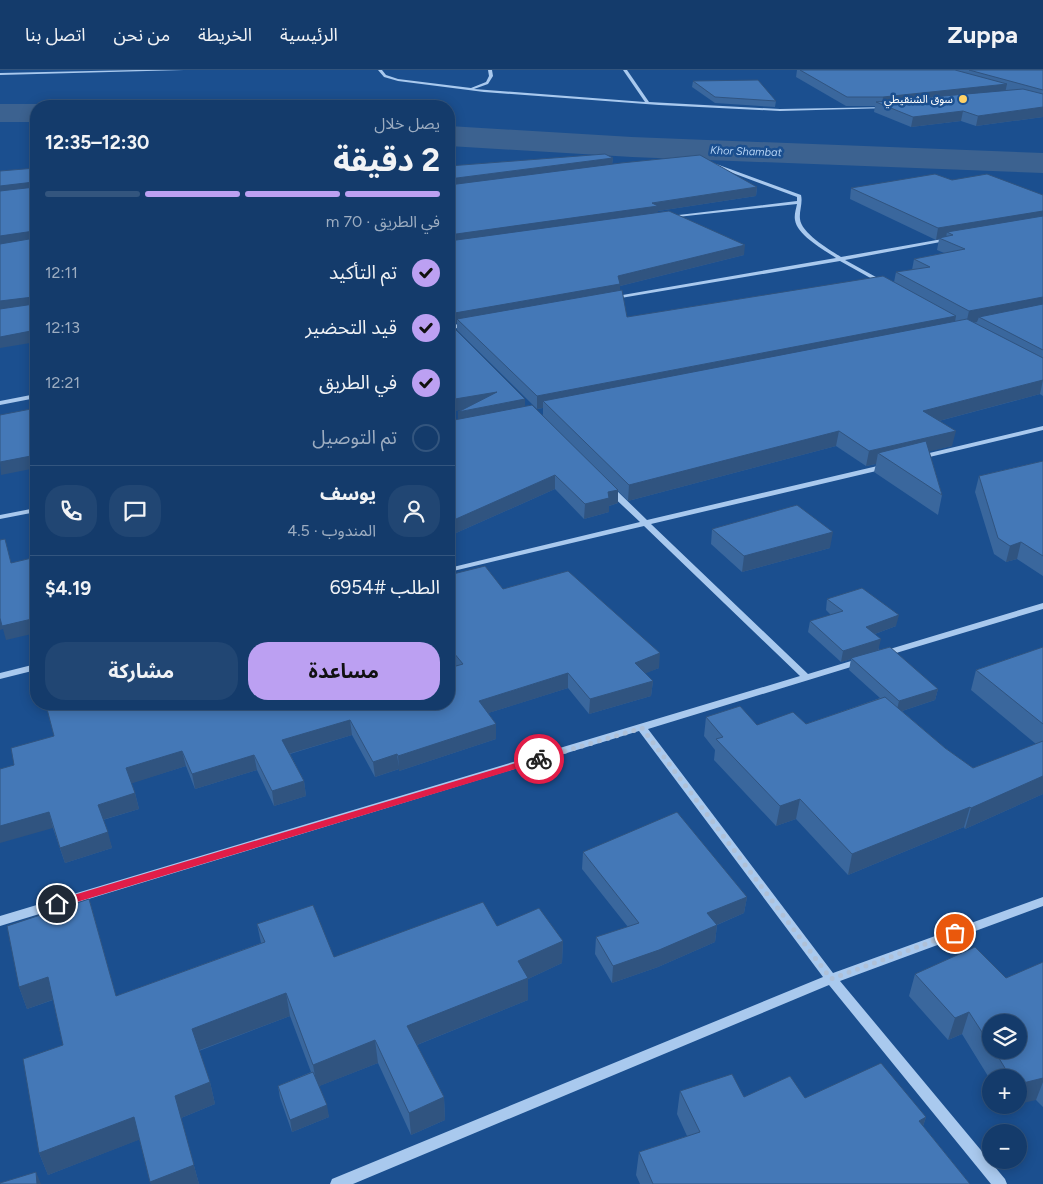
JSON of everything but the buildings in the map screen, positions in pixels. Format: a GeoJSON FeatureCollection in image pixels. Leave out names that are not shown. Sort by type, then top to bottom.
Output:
{"type":"FeatureCollection","features":[{"type":"Feature","properties":{"kind":"street"},"geometry":{"type":"LineString","coordinates":[[0,74],[182,70]]}},
{"type":"Feature","properties":{"kind":"street"},"geometry":{"type":"LineString","coordinates":[[380,70],[385,76],[398,80],[467,89],[648,103],[780,110],[892,108]]}},
{"type":"Feature","properties":{"kind":"street"},"geometry":{"type":"LineString","coordinates":[[467,89],[487,83],[491,76],[490,70]]}},
{"type":"Feature","properties":{"kind":"street"},"geometry":{"type":"LineString","coordinates":[[626,70],[648,103]]}},
{"type":"Feature","properties":{"kind":"street"},"geometry":{"type":"LineString","coordinates":[[699,160],[800,196],[797,218],[803,229],[840,258],[890,287]]}},
{"type":"Feature","properties":{"kind":"street"},"geometry":{"type":"LineString","coordinates":[[661,218],[799,202]]}},
{"type":"Feature","properties":{"kind":"street"},"geometry":{"type":"LineString","coordinates":[[605,300],[956,239]]}},
{"type":"Feature","properties":{"kind":"street"},"geometry":{"type":"LineString","coordinates":[[455,327],[478,322]]}},
{"type":"Feature","properties":{"kind":"street"},"geometry":{"type":"LineString","coordinates":[[0,402],[30,397]]}},
{"type":"Feature","properties":{"kind":"street"},"geometry":{"type":"LineString","coordinates":[[917,458],[1043,428]]}},
{"type":"Feature","properties":{"kind":"street"},"geometry":{"type":"LineString","coordinates":[[455,569],[897,463]]}},
{"type":"Feature","properties":{"kind":"street"},"geometry":{"type":"LineString","coordinates":[[604,483],[806,677]]}},
{"type":"Feature","properties":{"kind":"street"},"geometry":{"type":"LineString","coordinates":[[0,517],[30,511]]}},
{"type":"Feature","properties":{"kind":"street"},"geometry":{"type":"LineString","coordinates":[[0,921],[1043,606]]}},
{"type":"Feature","properties":{"kind":"street"},"geometry":{"type":"LineString","coordinates":[[0,676],[30,668]]}},
{"type":"Feature","properties":{"kind":"street"},"geometry":{"type":"LineString","coordinates":[[642,728],[831,979],[1000,1184]]}},
{"type":"Feature","properties":{"kind":"street"},"geometry":{"type":"LineString","coordinates":[[337,1184],[831,979],[1043,900]]}},
{"type":"Feature","properties":{"kind":"waterway","name":"Khor Shambat"},"geometry":{"type":"LineString","coordinates":[[0,113],[30,113]]}},
{"type":"Feature","properties":{"kind":"waterway","name":"Khor Shambat"},"geometry":{"type":"LineString","coordinates":[[455,136],[632,147],[1043,163]]}},
{"type":"Feature","properties":{"kind":"way so far"},"geometry":{"type":"LineString","coordinates":[[539,759],[642,728],[831,979],[955,933]]}},
{"type":"Feature","properties":{"kind":"place","name":"سوق الشنقيطي"},"geometry":{"type":"Point","coordinates":[963,99]}},
{"type":"Feature","properties":{"kind":"route"},"geometry":{"type":"LineString","coordinates":[[57,904],[539,759]]}}]}
